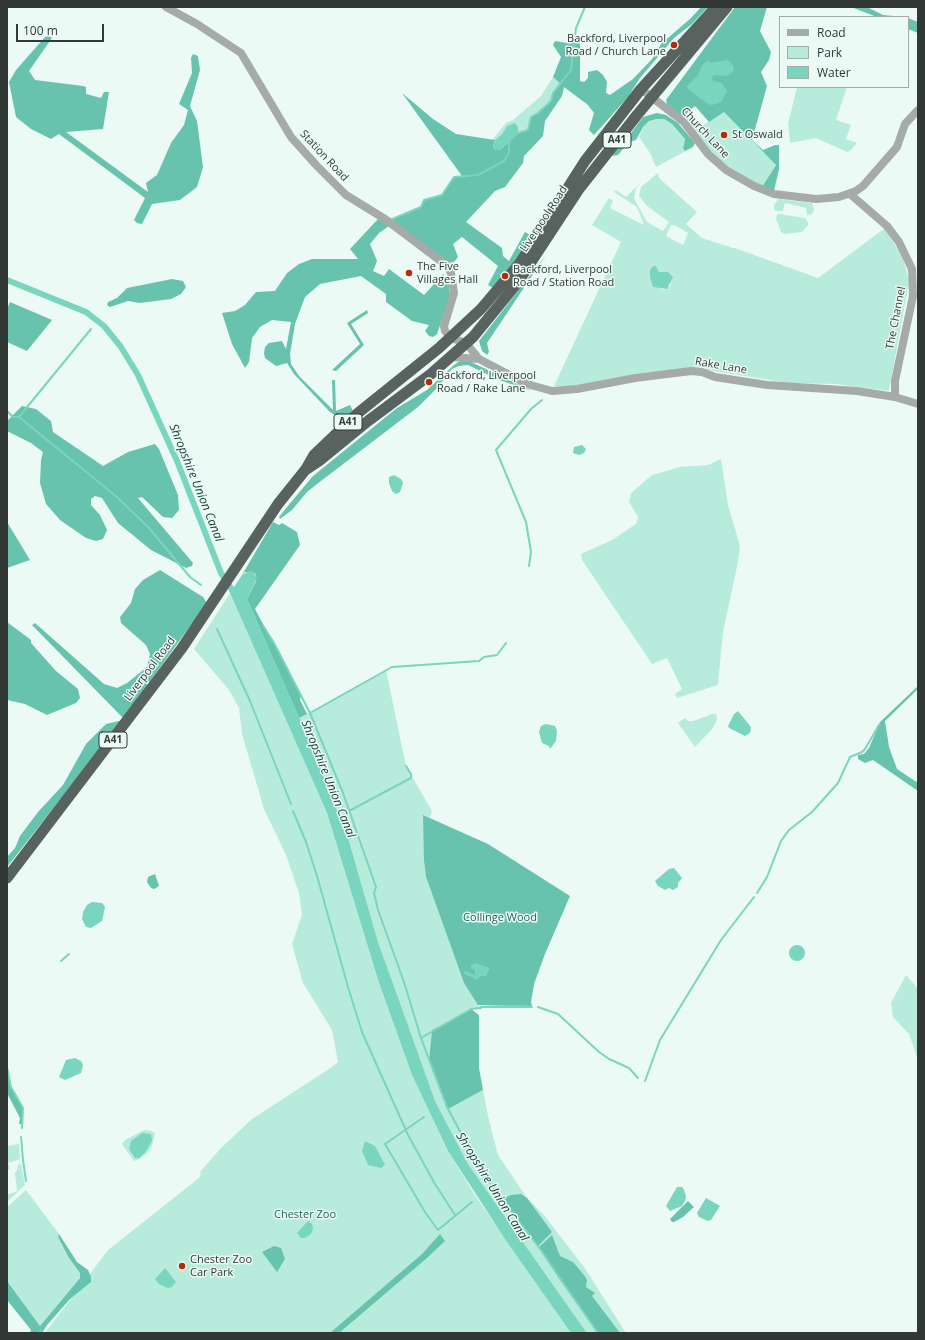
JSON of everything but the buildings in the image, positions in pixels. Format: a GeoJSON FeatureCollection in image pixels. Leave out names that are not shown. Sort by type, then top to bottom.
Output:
{"type":"FeatureCollection","features":[{"type":"Feature","properties":{"kind":"highway","name":"Liverpool Road"},"geometry":{"type":"LineString","coordinates":[[7,878],[182,648],[278,504],[306,469],[314,455],[353,418],[461,329],[506,282],[585,161],[641,89],[716,7]]}},
{"type":"Feature","properties":{"kind":"highway","name":"Liverpool Road"},"geometry":{"type":"LineString","coordinates":[[306,469],[320,461],[368,421],[451,357],[466,343],[503,301],[579,189],[652,97],[727,7]]}},
{"type":"Feature","properties":{"kind":"street","name":"Station Road"},"geometry":{"type":"LineString","coordinates":[[166,7],[197,24],[241,53],[291,137],[317,166],[346,195],[384,220],[446,265],[451,273],[454,293],[444,326],[451,338]]}},
{"type":"Feature","properties":{"kind":"street","name":"Church Lane"},"geometry":{"type":"LineString","coordinates":[[641,89],[684,122],[717,164],[754,186],[774,194],[816,199],[850,194]]}},
{"type":"Feature","properties":{"kind":"street"},"geometry":{"type":"LineString","coordinates":[[850,194],[863,186],[888,159],[897,147],[908,119],[918,110]]}},
{"type":"Feature","properties":{"kind":"street","name":"The Channel"},"geometry":{"type":"LineString","coordinates":[[850,194],[887,226],[899,242],[912,269],[913,296],[895,381],[896,397]]}},
{"type":"Feature","properties":{"kind":"street"},"geometry":{"type":"LineString","coordinates":[[446,317],[450,325],[461,329]]}},
{"type":"Feature","properties":{"kind":"street"},"geometry":{"type":"LineString","coordinates":[[451,338],[466,343]]}},
{"type":"Feature","properties":{"kind":"street","name":"Rake Lane"},"geometry":{"type":"LineString","coordinates":[[466,343],[480,358],[527,384],[552,391],[577,389],[635,378],[691,371],[702,372],[715,377],[768,385],[829,388],[896,397],[918,404]]}},
{"type":"Feature","properties":{"kind":"street","name":"Rake Lane"},"geometry":{"type":"LineString","coordinates":[[451,357],[480,358]]}},
{"type":"Feature","properties":{"kind":"green space"},"geometry":{"type":"Polygon","coordinates":[[[701,7],[708,7],[692,24],[674,38],[640,78],[628,97],[594,135],[589,130],[594,113],[588,105],[564,87],[562,96],[545,121],[543,136],[524,156],[523,163],[505,187],[495,191],[466,222],[502,248],[503,256],[509,261],[525,232],[532,236],[518,260],[493,288],[488,285],[498,266],[462,237],[453,244],[458,257],[454,262],[448,263],[390,220],[421,207],[424,200],[442,195],[454,177],[462,176],[402,93],[433,119],[456,134],[495,140],[493,146],[495,150],[500,150],[518,133],[528,130],[531,117],[538,113],[551,101],[553,93],[561,84],[553,77],[561,57],[553,45],[555,41],[566,43],[571,40],[580,40],[580,81],[584,82],[588,78],[588,72],[597,70],[603,75],[607,82],[606,93],[610,95],[633,79],[652,59],[661,44],[691,18],[701,7]]]}},
{"type":"Feature","properties":{"kind":"green space"},"geometry":{"type":"Polygon","coordinates":[[[735,7],[767,7],[760,31],[771,52],[769,60],[761,72],[767,86],[752,140],[763,150],[779,145],[779,169],[774,191],[762,187],[776,165],[724,112],[709,122],[695,106],[686,114],[692,121],[689,122],[667,104],[666,100],[735,7]]]}},
{"type":"Feature","properties":{"kind":"green space"},"geometry":{"type":"Polygon","coordinates":[[[851,7],[867,7],[883,15],[894,16],[874,16],[851,7]]]}},
{"type":"Feature","properties":{"kind":"green space"},"geometry":{"type":"Polygon","coordinates":[[[909,18],[918,22],[918,33],[909,29],[909,18]]]}},
{"type":"Feature","properties":{"kind":"green space"},"geometry":{"type":"Polygon","coordinates":[[[48,35],[52,38],[29,71],[35,80],[83,86],[86,87],[86,94],[101,98],[104,92],[109,92],[103,129],[66,132],[148,192],[146,183],[157,175],[171,143],[184,125],[188,110],[179,104],[192,73],[191,58],[193,54],[198,56],[200,70],[190,106],[197,121],[203,167],[197,187],[180,200],[152,204],[142,224],[137,223],[134,220],[145,198],[59,134],[51,139],[31,129],[16,117],[9,82],[16,70],[48,35]]]}},
{"type":"Feature","properties":{"kind":"green space"},"geometry":{"type":"Polygon","coordinates":[[[553,77],[562,82],[553,93],[551,101],[538,113],[531,117],[528,130],[518,133],[518,127],[507,126],[502,134],[495,140],[492,140],[506,123],[513,120],[541,96],[553,77]]]}},
{"type":"Feature","properties":{"kind":"green space"},"geometry":{"type":"Polygon","coordinates":[[[797,88],[847,88],[836,120],[851,125],[846,139],[857,143],[847,152],[816,138],[790,143],[788,124],[797,88]]]}},
{"type":"Feature","properties":{"kind":"green space"},"geometry":{"type":"Polygon","coordinates":[[[724,112],[776,165],[762,187],[716,159],[695,130],[724,112]]]}},
{"type":"Feature","properties":{"kind":"green space"},"geometry":{"type":"Polygon","coordinates":[[[657,113],[666,115],[678,123],[695,143],[693,147],[685,151],[683,148],[685,139],[672,124],[664,119],[657,119],[649,121],[643,127],[636,140],[629,142],[618,155],[610,156],[624,137],[631,133],[643,117],[657,113]]]}},
{"type":"Feature","properties":{"kind":"green space"},"geometry":{"type":"Polygon","coordinates":[[[664,119],[672,124],[685,139],[683,145],[685,151],[688,150],[656,167],[650,153],[639,137],[643,127],[649,121],[664,119]]]}},
{"type":"Feature","properties":{"kind":"green space"},"geometry":{"type":"Polygon","coordinates":[[[658,173],[659,178],[697,212],[686,224],[702,238],[735,248],[818,278],[885,228],[901,255],[909,282],[889,391],[835,384],[788,383],[708,370],[703,367],[634,374],[573,386],[554,386],[621,242],[592,225],[609,198],[613,201],[610,208],[644,225],[637,207],[614,192],[616,190],[626,197],[642,181],[636,188],[634,198],[647,222],[663,231],[669,222],[647,206],[639,196],[641,187],[658,173]],[[671,225],[666,236],[683,245],[688,233],[674,225],[671,225]],[[656,266],[660,288],[664,290],[670,286],[671,280],[659,272],[656,266]]]}},
{"type":"Feature","properties":{"kind":"green space"},"geometry":{"type":"Polygon","coordinates":[[[778,199],[812,203],[814,210],[812,214],[807,215],[806,208],[785,203],[783,211],[777,211],[774,210],[774,205],[778,199]]]}},
{"type":"Feature","properties":{"kind":"green space"},"geometry":{"type":"Polygon","coordinates":[[[779,214],[805,218],[809,224],[802,232],[785,234],[781,232],[776,219],[777,215],[779,214]]]}},
{"type":"Feature","properties":{"kind":"green space"},"geometry":{"type":"Polygon","coordinates":[[[378,219],[389,226],[379,233],[370,244],[377,261],[373,271],[384,276],[389,269],[424,295],[443,274],[448,280],[450,293],[437,334],[433,337],[429,336],[425,331],[429,325],[412,321],[386,302],[386,294],[361,276],[320,284],[305,297],[295,324],[290,354],[291,364],[299,376],[333,410],[332,380],[335,380],[336,411],[350,405],[353,411],[341,420],[329,411],[294,374],[287,363],[276,366],[265,358],[265,347],[269,343],[282,341],[286,349],[291,322],[272,320],[260,327],[252,338],[249,362],[245,368],[232,344],[222,313],[235,311],[245,305],[256,292],[275,291],[287,273],[299,264],[312,259],[358,259],[350,249],[378,219]]]}},
{"type":"Feature","properties":{"kind":"green space"},"geometry":{"type":"Polygon","coordinates":[[[546,255],[487,343],[489,352],[487,355],[482,351],[479,341],[546,255]]]}},
{"type":"Feature","properties":{"kind":"green space"},"geometry":{"type":"Polygon","coordinates":[[[172,279],[183,281],[186,287],[181,294],[171,299],[140,303],[128,301],[110,307],[107,305],[108,302],[117,298],[127,288],[172,279]]]}},
{"type":"Feature","properties":{"kind":"green space"},"geometry":{"type":"Polygon","coordinates":[[[10,302],[52,320],[27,351],[7,342],[7,309],[10,302]]]}},
{"type":"Feature","properties":{"kind":"green space"},"geometry":{"type":"Polygon","coordinates":[[[367,310],[368,313],[351,324],[364,345],[336,371],[332,370],[360,344],[347,323],[367,310]]]}},
{"type":"Feature","properties":{"kind":"green space"},"geometry":{"type":"Polygon","coordinates":[[[461,360],[469,361],[532,391],[499,380],[468,365],[459,366],[452,369],[438,387],[418,407],[307,492],[292,510],[280,519],[279,517],[313,476],[397,408],[427,390],[461,360]]]}},
{"type":"Feature","properties":{"kind":"green space"},"geometry":{"type":"Polygon","coordinates":[[[22,406],[36,409],[51,421],[53,432],[103,466],[128,452],[155,444],[159,449],[178,495],[179,510],[172,518],[163,517],[142,497],[138,498],[193,563],[192,566],[186,568],[151,550],[118,523],[102,498],[95,496],[91,499],[91,505],[100,515],[107,530],[103,539],[96,541],[86,538],[60,520],[46,504],[40,483],[41,460],[43,452],[31,443],[7,431],[7,421],[22,406]]]}},
{"type":"Feature","properties":{"kind":"green space"},"geometry":{"type":"Polygon","coordinates":[[[721,459],[728,505],[740,546],[723,632],[718,685],[677,698],[675,694],[682,689],[667,658],[652,664],[582,560],[581,554],[612,540],[636,524],[638,517],[629,502],[631,493],[652,475],[680,467],[708,465],[721,459]]]}},
{"type":"Feature","properties":{"kind":"green space"},"geometry":{"type":"Polygon","coordinates":[[[7,522],[30,560],[7,568],[7,522]]]}},
{"type":"Feature","properties":{"kind":"green space"},"geometry":{"type":"Polygon","coordinates":[[[273,522],[279,525],[282,523],[297,532],[300,545],[255,609],[301,695],[300,700],[307,714],[299,718],[247,599],[256,581],[256,575],[254,572],[245,572],[242,575],[273,522]]]}},
{"type":"Feature","properties":{"kind":"green space"},"geometry":{"type":"Polygon","coordinates":[[[160,570],[203,597],[207,603],[123,718],[32,625],[35,623],[104,684],[117,688],[127,683],[147,667],[150,654],[146,645],[121,623],[120,617],[131,603],[135,589],[143,580],[160,570]]]}},
{"type":"Feature","properties":{"kind":"green space","name":"Chester Zoo"},"geometry":{"type":"Polygon","coordinates":[[[230,593],[327,813],[379,983],[412,1075],[448,1151],[475,1195],[571,1333],[45,1333],[108,1250],[199,1178],[201,1174],[200,1172],[221,1148],[252,1119],[338,1062],[332,1030],[303,983],[292,944],[302,915],[299,893],[286,855],[264,809],[242,734],[239,708],[229,690],[194,649],[230,593]]]}},
{"type":"Feature","properties":{"kind":"green space"},"geometry":{"type":"Polygon","coordinates":[[[7,622],[31,640],[31,643],[56,671],[78,689],[80,698],[76,703],[47,715],[25,704],[7,700],[7,622]]]}},
{"type":"Feature","properties":{"kind":"green space"},"geometry":{"type":"Polygon","coordinates":[[[386,670],[406,766],[432,811],[430,818],[424,815],[424,861],[426,877],[464,983],[481,1008],[471,1009],[432,1030],[429,1060],[448,1109],[483,1090],[498,1155],[527,1198],[543,1214],[584,1267],[626,1333],[587,1333],[468,1164],[435,1101],[417,1054],[378,942],[349,841],[299,718],[386,670]]]}},
{"type":"Feature","properties":{"kind":"green space"},"geometry":{"type":"Polygon","coordinates":[[[918,686],[918,689],[885,721],[889,747],[897,769],[918,783],[918,791],[873,760],[865,763],[858,759],[858,755],[864,754],[869,748],[880,722],[918,686]]]}},
{"type":"Feature","properties":{"kind":"green space"},"geometry":{"type":"Polygon","coordinates":[[[716,714],[717,719],[713,728],[695,747],[678,723],[685,718],[688,721],[693,721],[716,714]]]}},
{"type":"Feature","properties":{"kind":"green space"},"geometry":{"type":"Polygon","coordinates":[[[119,721],[121,722],[7,867],[7,857],[15,848],[20,836],[38,812],[63,785],[86,744],[106,724],[119,721]]]}},
{"type":"Feature","properties":{"kind":"green space","name":"Collinge Wood"},"geometry":{"type":"Polygon","coordinates":[[[423,815],[488,844],[570,896],[534,984],[531,1002],[532,1006],[478,1005],[464,983],[426,877],[424,861],[423,815]]]}},
{"type":"Feature","properties":{"kind":"green space"},"geometry":{"type":"Polygon","coordinates":[[[155,874],[159,886],[154,889],[151,888],[147,882],[148,877],[155,874]]]}},
{"type":"Feature","properties":{"kind":"green space"},"geometry":{"type":"Polygon","coordinates":[[[906,975],[918,989],[918,1060],[909,1034],[893,1017],[891,1003],[906,975]]]}},
{"type":"Feature","properties":{"kind":"green space"},"geometry":{"type":"Polygon","coordinates":[[[471,1009],[479,1015],[479,1068],[483,1090],[448,1109],[429,1060],[432,1030],[471,1009]]]}},
{"type":"Feature","properties":{"kind":"green space"},"geometry":{"type":"Polygon","coordinates":[[[7,1067],[11,1087],[23,1108],[22,1124],[19,1124],[20,1118],[7,1093],[7,1067]]]}},
{"type":"Feature","properties":{"kind":"green space"},"geometry":{"type":"Polygon","coordinates":[[[144,1130],[152,1131],[155,1134],[152,1146],[150,1150],[138,1160],[134,1161],[122,1144],[125,1140],[144,1130]]]}},
{"type":"Feature","properties":{"kind":"green space"},"geometry":{"type":"Polygon","coordinates":[[[19,1144],[20,1159],[8,1163],[10,1169],[7,1170],[7,1146],[19,1144]]]}},
{"type":"Feature","properties":{"kind":"green space"},"geometry":{"type":"Polygon","coordinates":[[[21,1164],[25,1185],[7,1202],[7,1195],[17,1191],[15,1173],[18,1168],[17,1165],[21,1164]]]}},
{"type":"Feature","properties":{"kind":"green space"},"geometry":{"type":"Polygon","coordinates":[[[26,1190],[59,1234],[58,1237],[69,1258],[80,1273],[80,1278],[40,1326],[7,1281],[7,1207],[26,1190]]]}},
{"type":"Feature","properties":{"kind":"green space"},"geometry":{"type":"Polygon","coordinates":[[[521,1194],[527,1198],[552,1232],[538,1246],[502,1199],[511,1195],[521,1194]]]}},
{"type":"Feature","properties":{"kind":"green space"},"geometry":{"type":"Polygon","coordinates":[[[688,1201],[694,1207],[683,1217],[672,1222],[670,1219],[688,1201]]]}},
{"type":"Feature","properties":{"kind":"green space"},"geometry":{"type":"Polygon","coordinates":[[[59,1234],[77,1262],[88,1270],[91,1277],[91,1282],[70,1299],[47,1325],[42,1333],[30,1333],[31,1330],[7,1300],[7,1281],[40,1326],[80,1278],[80,1273],[69,1258],[58,1237],[59,1234]]]}},
{"type":"Feature","properties":{"kind":"green space"},"geometry":{"type":"Polygon","coordinates":[[[440,1234],[445,1241],[427,1258],[339,1333],[330,1333],[422,1254],[440,1234]]]}},
{"type":"Feature","properties":{"kind":"green space"},"geometry":{"type":"Polygon","coordinates":[[[552,1235],[560,1256],[573,1262],[584,1275],[587,1280],[586,1287],[595,1293],[592,1296],[620,1333],[598,1333],[560,1280],[539,1247],[552,1235]]]}},
{"type":"Feature","properties":{"kind":"green space"},"geometry":{"type":"Polygon","coordinates":[[[274,1246],[281,1248],[285,1259],[277,1272],[262,1252],[274,1246]]]}},
{"type":"Feature","properties":{"kind":"water"},"geometry":{"type":"Polygon","coordinates":[[[708,60],[710,63],[727,60],[732,64],[734,69],[732,73],[727,76],[715,75],[711,77],[713,81],[722,83],[727,91],[721,102],[711,105],[688,89],[687,86],[698,75],[702,65],[708,60]]]}},
{"type":"Feature","properties":{"kind":"water"},"geometry":{"type":"Polygon","coordinates":[[[515,123],[518,127],[518,133],[500,150],[495,150],[493,146],[495,140],[502,134],[507,126],[515,123]]]}},
{"type":"Feature","properties":{"kind":"water"},"geometry":{"type":"Polygon","coordinates":[[[653,266],[656,266],[659,272],[668,272],[673,277],[667,289],[653,287],[650,277],[650,270],[653,266]]]}},
{"type":"Feature","properties":{"kind":"water"},"geometry":{"type":"Polygon","coordinates":[[[582,445],[586,449],[584,453],[579,455],[573,453],[574,447],[582,445]]]}},
{"type":"Feature","properties":{"kind":"water"},"geometry":{"type":"Polygon","coordinates":[[[394,475],[401,479],[403,483],[400,492],[396,494],[392,491],[389,483],[389,477],[394,475]]]}},
{"type":"Feature","properties":{"kind":"water"},"geometry":{"type":"Polygon","coordinates":[[[249,571],[254,572],[257,578],[247,599],[309,740],[349,841],[378,942],[435,1101],[468,1164],[587,1333],[571,1333],[505,1239],[448,1151],[412,1075],[379,983],[327,813],[230,593],[242,575],[249,571]]]}},
{"type":"Feature","properties":{"kind":"water"},"geometry":{"type":"Polygon","coordinates":[[[738,711],[751,727],[750,733],[745,736],[729,728],[728,726],[734,714],[738,711]]]}},
{"type":"Feature","properties":{"kind":"water"},"geometry":{"type":"Polygon","coordinates":[[[546,724],[555,726],[557,731],[556,741],[550,749],[549,746],[542,743],[539,732],[541,726],[546,724]]]}},
{"type":"Feature","properties":{"kind":"water"},"geometry":{"type":"Polygon","coordinates":[[[674,868],[682,878],[678,883],[678,887],[673,890],[669,888],[665,890],[658,886],[655,881],[669,869],[674,868]]]}},
{"type":"Feature","properties":{"kind":"water"},"geometry":{"type":"Polygon","coordinates":[[[92,902],[102,903],[105,907],[102,921],[91,928],[86,927],[82,919],[83,912],[87,905],[92,902]]]}},
{"type":"Feature","properties":{"kind":"water"},"geometry":{"type":"Polygon","coordinates":[[[797,945],[804,950],[805,953],[800,960],[797,961],[790,956],[789,953],[794,946],[797,945]]]}},
{"type":"Feature","properties":{"kind":"water"},"geometry":{"type":"Polygon","coordinates":[[[475,963],[490,968],[486,976],[480,976],[477,980],[463,973],[465,971],[475,975],[475,970],[471,968],[471,965],[475,963]]]}},
{"type":"Feature","properties":{"kind":"water"},"geometry":{"type":"Polygon","coordinates":[[[480,1006],[532,1006],[533,1008],[481,1008],[480,1006]]]}},
{"type":"Feature","properties":{"kind":"water"},"geometry":{"type":"Polygon","coordinates":[[[75,1058],[81,1061],[83,1065],[81,1073],[65,1080],[59,1077],[66,1060],[75,1058]]]}},
{"type":"Feature","properties":{"kind":"water"},"geometry":{"type":"Polygon","coordinates":[[[142,1133],[151,1134],[152,1141],[145,1153],[139,1158],[135,1158],[129,1149],[131,1141],[142,1133]]]}},
{"type":"Feature","properties":{"kind":"water"},"geometry":{"type":"Polygon","coordinates":[[[365,1141],[375,1146],[385,1165],[381,1168],[368,1165],[362,1151],[365,1141]]]}},
{"type":"Feature","properties":{"kind":"water"},"geometry":{"type":"Polygon","coordinates":[[[677,1187],[682,1187],[684,1190],[686,1196],[685,1201],[682,1206],[670,1211],[666,1206],[677,1187]]]}},
{"type":"Feature","properties":{"kind":"water"},"geometry":{"type":"Polygon","coordinates":[[[706,1198],[720,1206],[711,1220],[708,1221],[699,1217],[697,1213],[706,1198]]]}},
{"type":"Feature","properties":{"kind":"water"},"geometry":{"type":"Polygon","coordinates":[[[308,1221],[312,1224],[313,1229],[311,1234],[305,1238],[301,1238],[297,1233],[308,1221]]]}},
{"type":"Feature","properties":{"kind":"water"},"geometry":{"type":"Polygon","coordinates":[[[165,1268],[176,1282],[172,1287],[168,1288],[159,1284],[155,1279],[165,1268]]]}},
{"type":"Feature","properties":{"kind":"waterway"},"geometry":{"type":"LineString","coordinates":[[390,220],[421,207],[424,200],[442,195],[454,177],[478,175],[504,161],[509,153],[509,141],[518,133],[528,130],[531,117],[538,113],[551,101],[553,93],[571,70],[576,28],[585,7]]}},
{"type":"Feature","properties":{"kind":"waterway","name":"Shropshire Union Canal"},"geometry":{"type":"LineString","coordinates":[[7,280],[86,312],[104,326],[121,347],[138,375],[177,461],[221,573],[236,596]]}},
{"type":"Feature","properties":{"kind":"waterway"},"geometry":{"type":"LineString","coordinates":[[19,417],[91,329]]}},
{"type":"Feature","properties":{"kind":"waterway"},"geometry":{"type":"LineString","coordinates":[[529,566],[531,552],[526,522],[496,450],[531,409],[542,400]]}},
{"type":"Feature","properties":{"kind":"waterway"},"geometry":{"type":"LineString","coordinates":[[7,411],[13,417],[19,417],[117,497],[149,528],[190,577],[201,585]]}},
{"type":"Feature","properties":{"kind":"waterway"},"geometry":{"type":"LineString","coordinates":[[264,627],[274,643],[310,713],[343,793],[376,887],[374,893],[378,910],[404,982],[421,1038],[447,1107],[477,1163],[492,1186],[538,1246],[598,1333]]}},
{"type":"Feature","properties":{"kind":"waterway"},"geometry":{"type":"LineString","coordinates":[[217,629],[250,701],[291,804]]}},
{"type":"Feature","properties":{"kind":"waterway"},"geometry":{"type":"LineString","coordinates":[[310,713],[392,667],[479,661],[484,657],[497,655],[506,643]]}},
{"type":"Feature","properties":{"kind":"waterway"},"geometry":{"type":"LineString","coordinates":[[757,893],[767,877],[781,841],[789,830],[812,812],[838,783],[850,757],[862,752],[865,749],[879,725]]}},
{"type":"Feature","properties":{"kind":"waterway"},"geometry":{"type":"LineString","coordinates":[[349,811],[411,778],[411,774],[406,766]]}},
{"type":"Feature","properties":{"kind":"waterway"},"geometry":{"type":"LineString","coordinates":[[293,811],[306,842],[317,876],[362,1032],[408,1135],[435,1184],[455,1215]]}},
{"type":"Feature","properties":{"kind":"waterway"},"geometry":{"type":"LineString","coordinates":[[645,1081],[660,1040],[721,940],[754,897]]}},
{"type":"Feature","properties":{"kind":"waterway"},"geometry":{"type":"LineString","coordinates":[[61,961],[69,954]]}},
{"type":"Feature","properties":{"kind":"waterway"},"geometry":{"type":"LineString","coordinates":[[538,1007],[558,1014],[599,1052],[609,1059],[629,1068],[638,1078]]}},
{"type":"Feature","properties":{"kind":"waterway"},"geometry":{"type":"LineString","coordinates":[[421,1038],[471,1009],[481,1008]]}},
{"type":"Feature","properties":{"kind":"waterway"},"geometry":{"type":"LineString","coordinates":[[7,1067],[11,1087],[23,1108],[22,1128]]}},
{"type":"Feature","properties":{"kind":"waterway"},"geometry":{"type":"LineString","coordinates":[[424,1117],[385,1144],[425,1212],[438,1230],[472,1202]]}},
{"type":"Feature","properties":{"kind":"waterway"},"geometry":{"type":"LineString","coordinates":[[21,1137],[26,1181]]}},
{"type":"Feature","properties":{"kind":"place","name":"Backford, Liverpool Road / Church Lane"},"geometry":{"type":"Point","coordinates":[674,45]}},
{"type":"Feature","properties":{"kind":"place","name":"St Oswald"},"geometry":{"type":"Point","coordinates":[724,135]}},
{"type":"Feature","properties":{"kind":"place","name":"The Five Villages Hall"},"geometry":{"type":"Point","coordinates":[409,273]}},
{"type":"Feature","properties":{"kind":"place","name":"Backford, Liverpool Road / Station Road"},"geometry":{"type":"Point","coordinates":[505,276]}},
{"type":"Feature","properties":{"kind":"place","name":"Backford, Liverpool Road / Rake Lane"},"geometry":{"type":"Point","coordinates":[429,382]}},
{"type":"Feature","properties":{"kind":"place","name":"Chester Zoo Car Park"},"geometry":{"type":"Point","coordinates":[182,1266]}}]}
